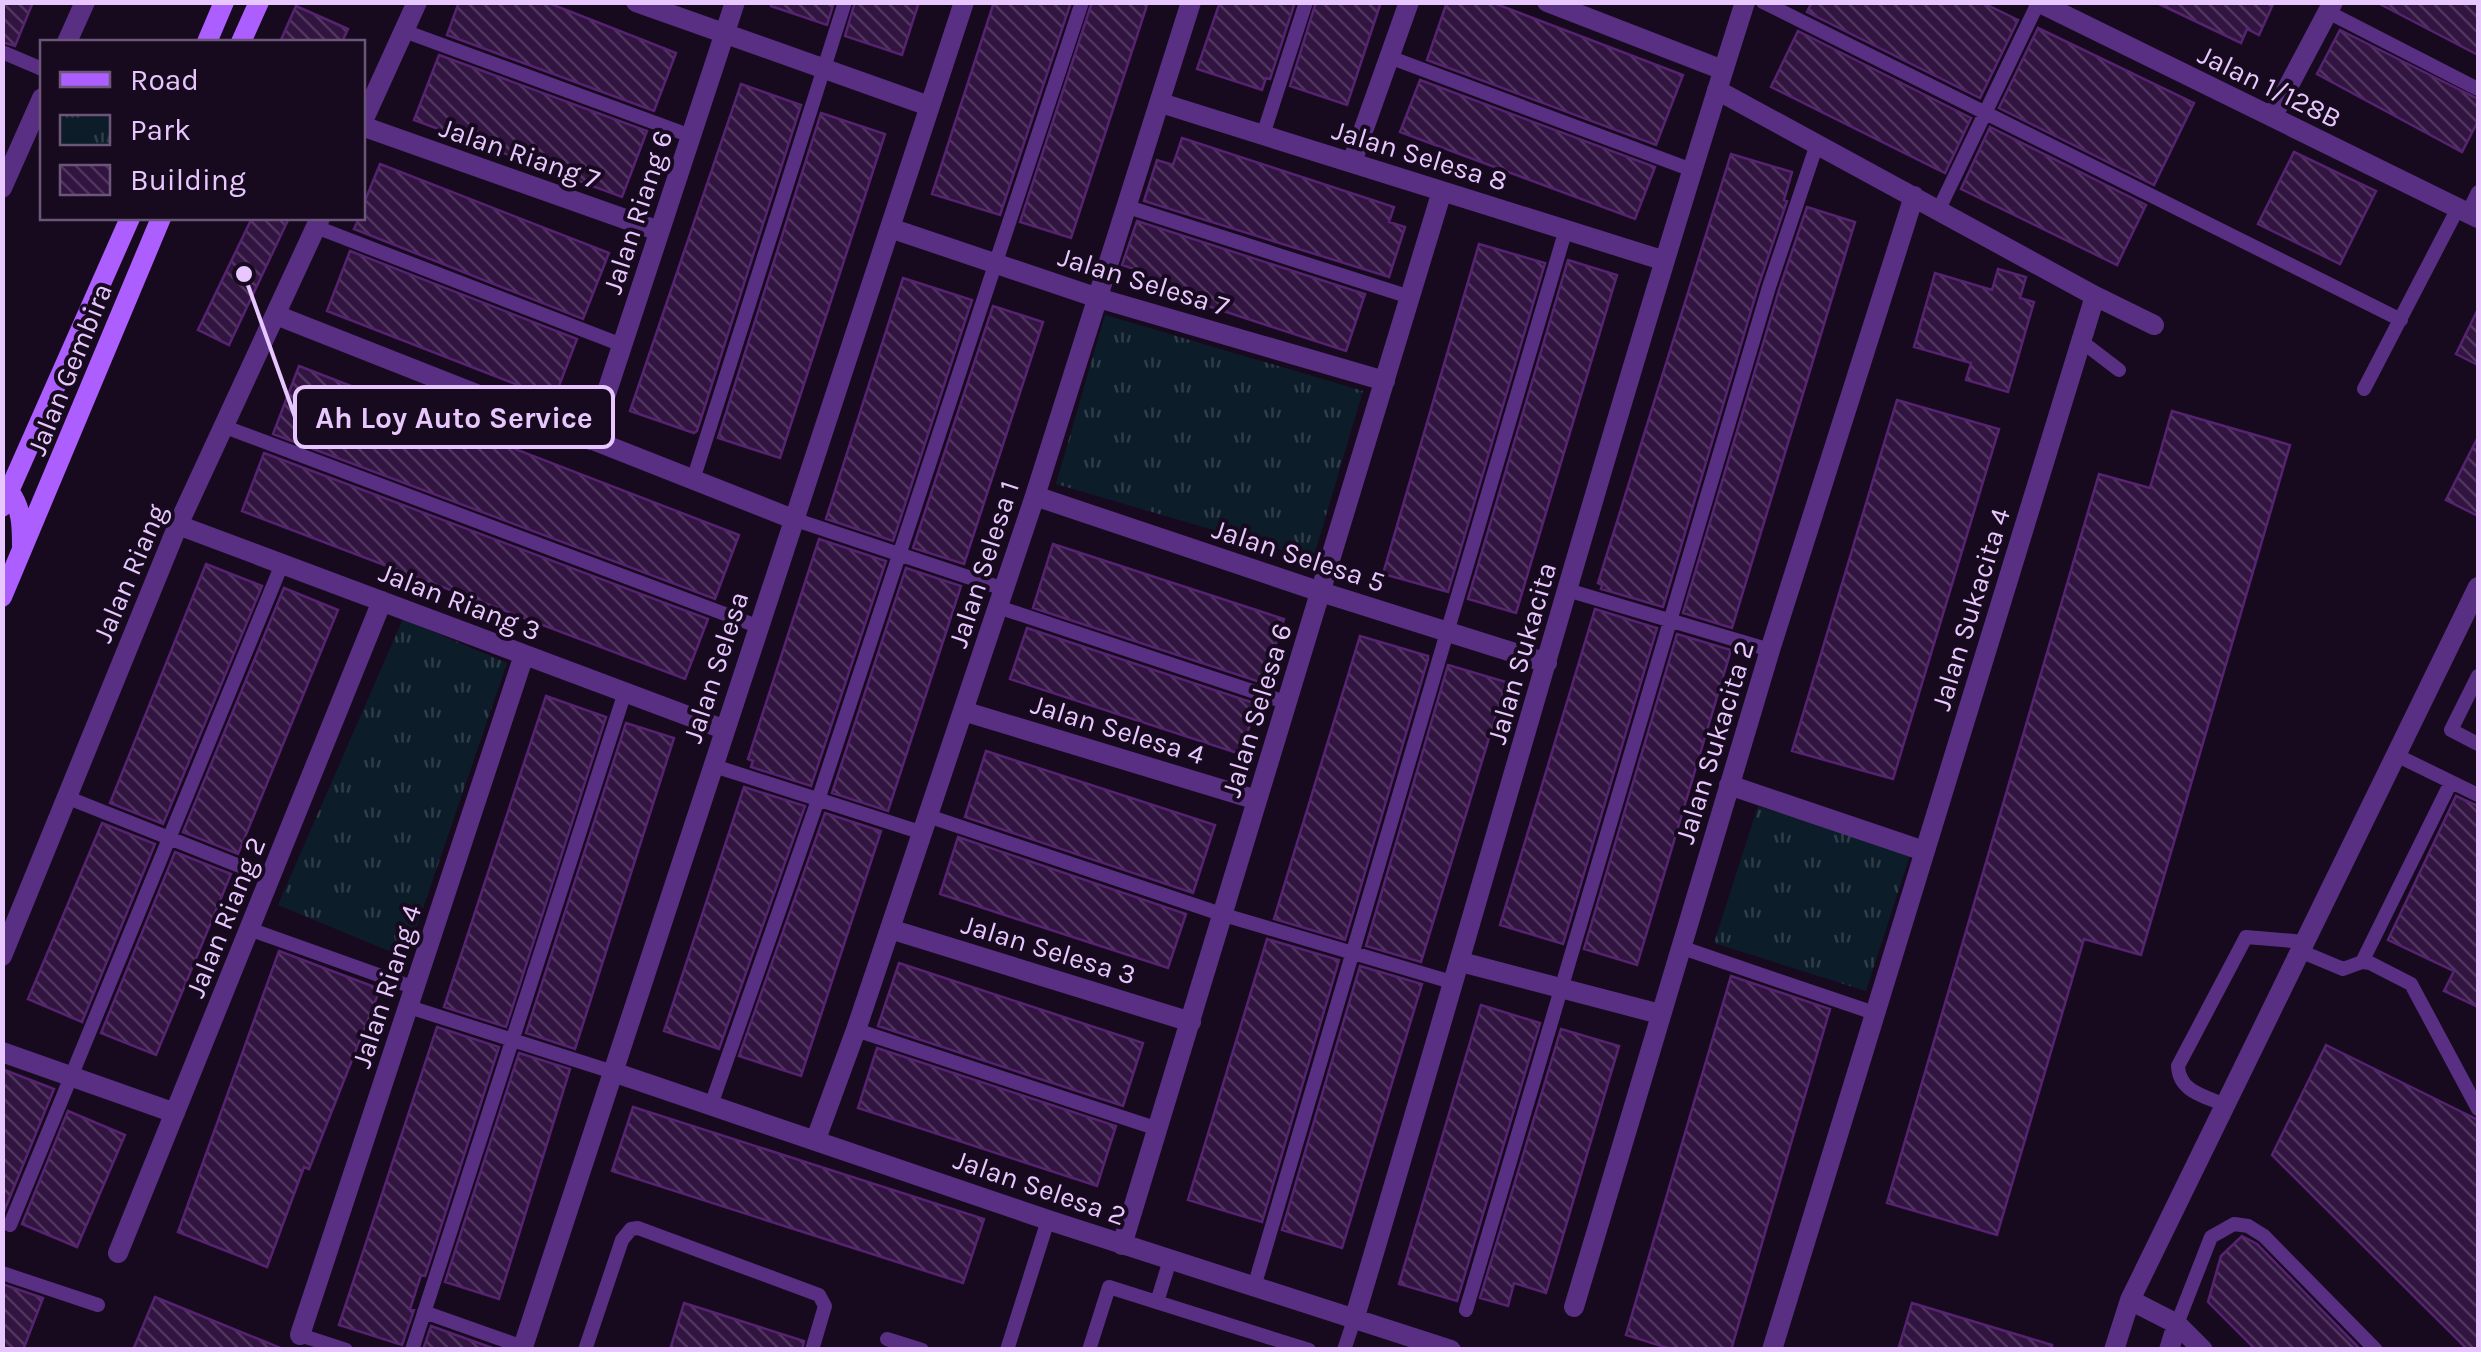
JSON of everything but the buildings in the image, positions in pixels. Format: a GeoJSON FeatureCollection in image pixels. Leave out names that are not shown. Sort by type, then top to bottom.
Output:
{"type":"FeatureCollection","features":[{"type":"Feature","properties":{"kind":"main road"},"geometry":{"type":"LineString","coordinates":[[208,40],[224,2]]}},
{"type":"Feature","properties":{"kind":"main road"},"geometry":{"type":"LineString","coordinates":[[242,40],[259,2]]}},
{"type":"Feature","properties":{"kind":"main road","name":"Jalan Gembira"},"geometry":{"type":"LineString","coordinates":[[6,499],[129,220]]}},
{"type":"Feature","properties":{"kind":"main road","name":"Jalan Gembira"},"geometry":{"type":"LineString","coordinates":[[2,597],[160,220]]}},
{"type":"Feature","properties":{"kind":"main road"},"geometry":{"type":"LineString","coordinates":[[6,499],[17,502],[12,525],[22,552]]}},
{"type":"Feature","properties":{"kind":"main road"},"geometry":{"type":"LineString","coordinates":[[12,525],[44,503]]}},
{"type":"Feature","properties":{"kind":"street"},"geometry":{"type":"LineString","coordinates":[[68,40],[85,2]]}},
{"type":"Feature","properties":{"kind":"street"},"geometry":{"type":"LineString","coordinates":[[365,118],[417,2]]}},
{"type":"Feature","properties":{"kind":"street"},"geometry":{"type":"LineString","coordinates":[[636,2],[929,106]]}},
{"type":"Feature","properties":{"kind":"street","name":"Jalan Riang 6"},"geometry":{"type":"LineString","coordinates":[[590,440],[735,2]]}},
{"type":"Feature","properties":{"kind":"street","name":"Jalan Selesa"},"geometry":{"type":"LineString","coordinates":[[522,1348],[964,2]]}},
{"type":"Feature","properties":{"kind":"street","name":"Jalan Selesa 1"},"geometry":{"type":"LineString","coordinates":[[816,1139],[964,711],[1192,2]]}},
{"type":"Feature","properties":{"kind":"street"},"geometry":{"type":"LineString","coordinates":[[1352,162],[1409,2]]}},
{"type":"Feature","properties":{"kind":"street"},"geometry":{"type":"LineString","coordinates":[[1546,2],[1720,80],[1817,144],[2154,325]]}},
{"type":"Feature","properties":{"kind":"street","name":"Jalan Sukacita"},"geometry":{"type":"LineString","coordinates":[[1354,1320],[1662,260],[1744,2]]}},
{"type":"Feature","properties":{"kind":"street","name":"Jalan 1/128B"},"geometry":{"type":"LineString","coordinates":[[2038,2],[2468,213]]}},
{"type":"Feature","properties":{"kind":"street"},"geometry":{"type":"LineString","coordinates":[[2272,118],[2331,8]]}},
{"type":"Feature","properties":{"kind":"street"},"geometry":{"type":"LineString","coordinates":[[3,188],[40,103]]}},
{"type":"Feature","properties":{"kind":"street","name":"Jalan Selesa 8"},"geometry":{"type":"LineString","coordinates":[[1161,103],[1662,260]]}},
{"type":"Feature","properties":{"kind":"street","name":"Jalan Riang 7"},"geometry":{"type":"LineString","coordinates":[[365,126],[660,231]]}},
{"type":"Feature","properties":{"kind":"street","name":"Jalan Selesa 6"},"geometry":{"type":"LineString","coordinates":[[1122,1245],[1442,191]]}},
{"type":"Feature","properties":{"kind":"street","name":"Jalan Sukacita 2"},"geometry":{"type":"LineString","coordinates":[[1574,1308],[1770,650],[1914,196]]}},
{"type":"Feature","properties":{"kind":"street","name":"Jalan Riang"},"geometry":{"type":"LineString","coordinates":[[2,956],[178,525],[318,222]]}},
{"type":"Feature","properties":{"kind":"street","name":"Jalan Selesa 7"},"geometry":{"type":"LineString","coordinates":[[890,228],[1098,298],[1385,381]]}},
{"type":"Feature","properties":{"kind":"street","name":"Jalan Sukacita 4"},"geometry":{"type":"LineString","coordinates":[[1772,1350],[2095,296]]}},
{"type":"Feature","properties":{"kind":"street"},"geometry":{"type":"LineString","coordinates":[[276,315],[793,519]]}},
{"type":"Feature","properties":{"kind":"street","name":"Jalan Selesa 5"},"geometry":{"type":"LineString","coordinates":[[1035,496],[1547,663]]}},
{"type":"Feature","properties":{"kind":"street","name":"Jalan Riang 3"},"geometry":{"type":"LineString","coordinates":[[178,525],[723,729]]}},
{"type":"Feature","properties":{"kind":"street"},"geometry":{"type":"LineString","coordinates":[[2114,1350],[2130,1300],[2478,587]]}},
{"type":"Feature","properties":{"kind":"street","name":"Jalan Riang 2"},"geometry":{"type":"LineString","coordinates":[[118,1253],[382,602]]}},
{"type":"Feature","properties":{"kind":"street","name":"Jalan Riang 4"},"geometry":{"type":"LineString","coordinates":[[300,1335],[524,655]]}},
{"type":"Feature","properties":{"kind":"street","name":"Jalan Selesa 4"},"geometry":{"type":"LineString","coordinates":[[964,711],[1256,800]]}},
{"type":"Feature","properties":{"kind":"street"},"geometry":{"type":"LineString","coordinates":[[1729,785],[1924,851]]}},
{"type":"Feature","properties":{"kind":"street","name":"Jalan Selesa 3"},"geometry":{"type":"LineString","coordinates":[[890,929],[1191,1022]]}},
{"type":"Feature","properties":{"kind":"street"},"geometry":{"type":"LineString","coordinates":[[1461,962],[1660,1014]]}},
{"type":"Feature","properties":{"kind":"street"},"geometry":{"type":"LineString","coordinates":[[2,1052],[174,1113]]}},
{"type":"Feature","properties":{"kind":"street","name":"Jalan Selesa 2"},"geometry":{"type":"LineString","coordinates":[[613,1072],[1122,1245],[1451,1350]]}},
{"type":"Feature","properties":{"kind":"street"},"geometry":{"type":"LineString","coordinates":[[2130,1300],[2177,1324],[2203,1350]]}},
{"type":"Feature","properties":{"kind":"street"},"geometry":{"type":"LineString","coordinates":[[2169,1350],[2177,1324]]}},
{"type":"Feature","properties":{"kind":"lane"},"geometry":{"type":"LineString","coordinates":[[693,480],[845,2]]}},
{"type":"Feature","properties":{"kind":"lane"},"geometry":{"type":"LineString","coordinates":[[711,1104],[818,800],[1082,2]]}},
{"type":"Feature","properties":{"kind":"lane"},"geometry":{"type":"LineString","coordinates":[[1263,134],[1306,2]]}},
{"type":"Feature","properties":{"kind":"lane"},"geometry":{"type":"LineString","coordinates":[[1764,2],[2401,320]]}},
{"type":"Feature","properties":{"kind":"lane"},"geometry":{"type":"LineString","coordinates":[[1939,209],[2038,2]]}},
{"type":"Feature","properties":{"kind":"lane"},"geometry":{"type":"LineString","coordinates":[[2331,8],[2478,90]]}},
{"type":"Feature","properties":{"kind":"lane"},"geometry":{"type":"LineString","coordinates":[[404,31],[691,136]]}},
{"type":"Feature","properties":{"kind":"lane"},"geometry":{"type":"LineString","coordinates":[[2,52],[40,68]]}},
{"type":"Feature","properties":{"kind":"lane"},"geometry":{"type":"LineString","coordinates":[[1389,57],[1692,170]]}},
{"type":"Feature","properties":{"kind":"lane"},"geometry":{"type":"LineString","coordinates":[[1466,1310],[1768,286],[1817,144]]}},
{"type":"Feature","properties":{"kind":"lane"},"geometry":{"type":"LineString","coordinates":[[2364,389],[2478,192]]}},
{"type":"Feature","properties":{"kind":"lane"},"geometry":{"type":"LineString","coordinates":[[1128,207],[1410,297]]}},
{"type":"Feature","properties":{"kind":"lane"},"geometry":{"type":"LineString","coordinates":[[318,222],[622,344]]}},
{"type":"Feature","properties":{"kind":"lane"},"geometry":{"type":"LineString","coordinates":[[1254,1287],[1566,229]]}},
{"type":"Feature","properties":{"kind":"lane"},"geometry":{"type":"LineString","coordinates":[[2081,342],[2119,370]]}},
{"type":"Feature","properties":{"kind":"lane"},"geometry":{"type":"LineString","coordinates":[[225,427],[757,626]]}},
{"type":"Feature","properties":{"kind":"lane"},"geometry":{"type":"LineString","coordinates":[[793,519],[900,554],[1001,598],[1288,703]]}},
{"type":"Feature","properties":{"kind":"lane"},"geometry":{"type":"LineString","coordinates":[[10,1225],[282,564]]}},
{"type":"Feature","properties":{"kind":"lane"},"geometry":{"type":"LineString","coordinates":[[1568,590],[1770,650]]}},
{"type":"Feature","properties":{"kind":"lane"},"geometry":{"type":"LineString","coordinates":[[2478,676],[2451,730],[2478,744]]}},
{"type":"Feature","properties":{"kind":"lane"},"geometry":{"type":"LineString","coordinates":[[412,1350],[625,692]]}},
{"type":"Feature","properties":{"kind":"lane"},"geometry":{"type":"LineString","coordinates":[[2396,755],[2478,795]]}},
{"type":"Feature","properties":{"kind":"lane"},"geometry":{"type":"LineString","coordinates":[[712,764],[818,800],[925,824],[1454,983]]}},
{"type":"Feature","properties":{"kind":"lane"},"geometry":{"type":"LineString","coordinates":[[2225,1105],[2185,1087],[2178,1078],[2178,1066],[2246,936],[2302,947],[2343,969],[2362,962],[2451,782]]}},
{"type":"Feature","properties":{"kind":"lane"},"geometry":{"type":"LineString","coordinates":[[66,797],[270,878]]}},
{"type":"Feature","properties":{"kind":"lane"},"geometry":{"type":"LineString","coordinates":[[249,929],[510,1041],[613,1072]]}},
{"type":"Feature","properties":{"kind":"lane"},"geometry":{"type":"LineString","coordinates":[[1680,948],[1874,1014]]}},
{"type":"Feature","properties":{"kind":"lane"},"geometry":{"type":"LineString","coordinates":[[2362,962],[2418,991],[2478,1109]]}},
{"type":"Feature","properties":{"kind":"lane"},"geometry":{"type":"LineString","coordinates":[[856,1030],[1158,1129]]}},
{"type":"Feature","properties":{"kind":"lane"},"geometry":{"type":"LineString","coordinates":[[1008,1350],[1048,1220]]}},
{"type":"Feature","properties":{"kind":"lane"},"geometry":{"type":"LineString","coordinates":[[2177,1324],[2211,1238],[2234,1224],[2248,1226],[2264,1236],[2376,1350]]}},
{"type":"Feature","properties":{"kind":"lane"},"geometry":{"type":"LineString","coordinates":[[585,1350],[622,1240],[638,1228],[819,1294],[825,1306],[812,1350]]}},
{"type":"Feature","properties":{"kind":"lane"},"geometry":{"type":"LineString","coordinates":[[1158,1302],[1170,1260]]}},
{"type":"Feature","properties":{"kind":"lane"},"geometry":{"type":"LineString","coordinates":[[2,1272],[98,1305]]}},
{"type":"Feature","properties":{"kind":"lane"},"geometry":{"type":"LineString","coordinates":[[1088,1350],[1109,1286],[1309,1350]]}},
{"type":"Feature","properties":{"kind":"lane"},"geometry":{"type":"LineString","coordinates":[[424,1312],[522,1348]]}},
{"type":"Feature","properties":{"kind":"lane"},"geometry":{"type":"LineString","coordinates":[[1344,1350],[1354,1320]]}},
{"type":"Feature","properties":{"kind":"lane"},"geometry":{"type":"LineString","coordinates":[[300,1335],[346,1350]]}},
{"type":"Feature","properties":{"kind":"lane"},"geometry":{"type":"LineString","coordinates":[[887,1339],[922,1350]]}},
{"type":"Feature","properties":{"kind":"green space"},"geometry":{"type":"Polygon","coordinates":[[[1105,315],[1363,391],[1313,559],[1056,484],[1105,315]]]}},
{"type":"Feature","properties":{"kind":"green space"},"geometry":{"type":"Polygon","coordinates":[[[403,619],[507,663],[406,958],[278,905],[403,619]]]}},
{"type":"Feature","properties":{"kind":"green space"},"geometry":{"type":"Polygon","coordinates":[[[1758,806],[1910,855],[1866,991],[1714,943],[1758,806]]]}},
{"type":"Feature","properties":{"kind":"place","name":"Ah Loy Auto Service"},"geometry":{"type":"Point","coordinates":[244,274]}}]}
